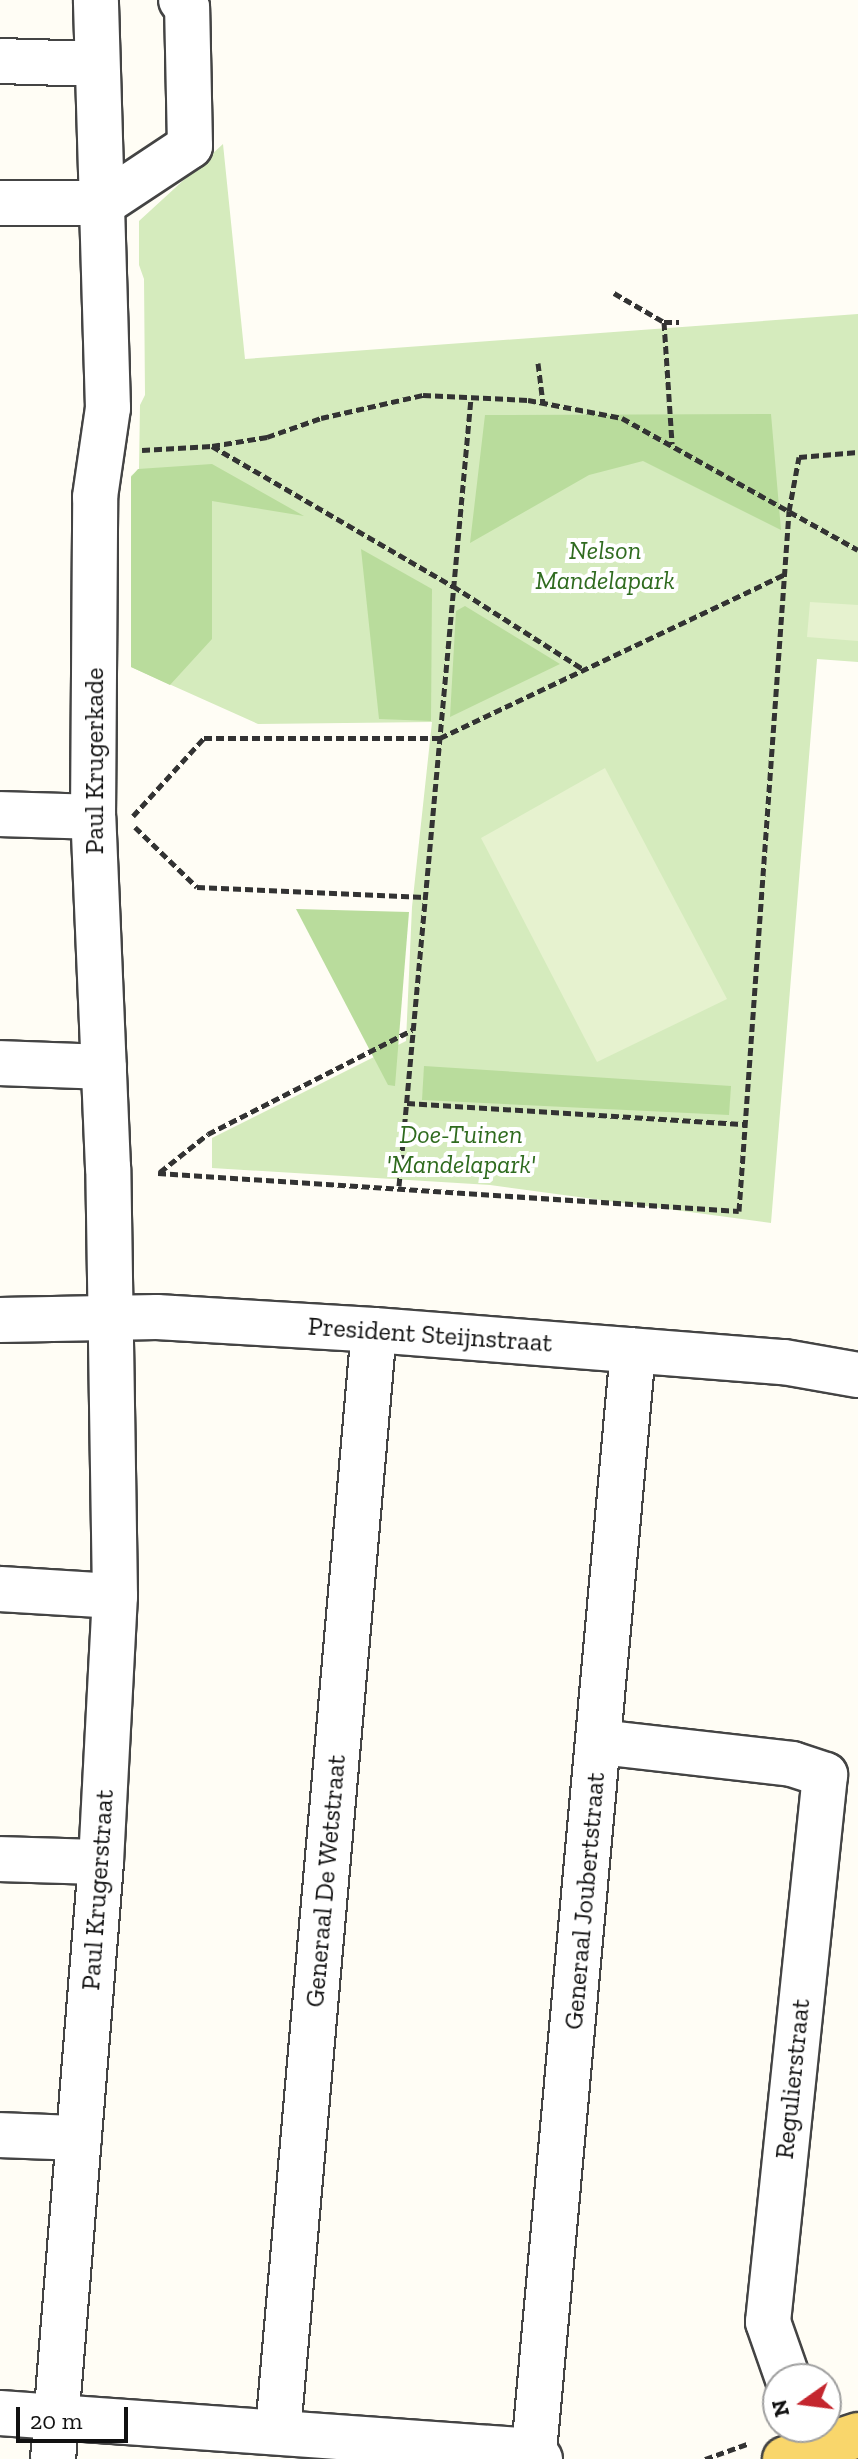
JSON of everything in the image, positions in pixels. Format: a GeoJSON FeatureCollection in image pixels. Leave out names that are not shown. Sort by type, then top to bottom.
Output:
{"type":"FeatureCollection","features":[{"type":"Feature","properties":{"kind":"main road"},"geometry":{"type":"LineString","coordinates":[[801,2445],[858,2435]]}},
{"type":"Feature","properties":{"kind":"street","name":"Paul Krugerkade"},"geometry":{"type":"LineString","coordinates":[[96,0],[108,408],[95,497],[93,817],[108,1168],[110,1319]]}},
{"type":"Feature","properties":{"kind":"street"},"geometry":{"type":"LineString","coordinates":[[0,203],[104,203],[190,146],[187,7],[181,0]]}},
{"type":"Feature","properties":{"kind":"street"},"geometry":{"type":"LineString","coordinates":[[0,61],[97,64]]}},
{"type":"Feature","properties":{"kind":"street"},"geometry":{"type":"LineString","coordinates":[[0,814],[93,817]]}},
{"type":"Feature","properties":{"kind":"street"},"geometry":{"type":"LineString","coordinates":[[0,1063],[104,1067]]}},
{"type":"Feature","properties":{"kind":"street","name":"President Steijnstraat"},"geometry":{"type":"LineString","coordinates":[[0,1320],[157,1317],[374,1330],[784,1362],[858,1375]]}},
{"type":"Feature","properties":{"kind":"street","name":"Paul Krugerstraat"},"geometry":{"type":"LineString","coordinates":[[53,2459],[101,1862],[115,1596],[110,1319]]}},
{"type":"Feature","properties":{"kind":"street","name":"Generaal De Wetstraat"},"geometry":{"type":"LineString","coordinates":[[278,2431],[374,1330]]}},
{"type":"Feature","properties":{"kind":"street","name":"Generaal Joubertstraat"},"geometry":{"type":"LineString","coordinates":[[537,2455],[633,1350]]}},
{"type":"Feature","properties":{"kind":"street"},"geometry":{"type":"LineString","coordinates":[[0,1589],[115,1596]]}},
{"type":"Feature","properties":{"kind":"street","name":"Regulierstraat"},"geometry":{"type":"LineString","coordinates":[[600,1742],[792,1764],[825,1775],[768,2322],[782,2363]]}},
{"type":"Feature","properties":{"kind":"street"},"geometry":{"type":"LineString","coordinates":[[0,1859],[101,1862]]}},
{"type":"Feature","properties":{"kind":"street"},"geometry":{"type":"LineString","coordinates":[[0,2135],[79,2138]]}},
{"type":"Feature","properties":{"kind":"street"},"geometry":{"type":"LineString","coordinates":[[0,2413],[56,2414],[278,2431],[537,2455]]}},
{"type":"Feature","properties":{"kind":"path"},"geometry":{"type":"LineString","coordinates":[[614,293],[664,322],[679,322]]}},
{"type":"Feature","properties":{"kind":"path"},"geometry":{"type":"LineString","coordinates":[[664,322],[673,445]]}},
{"type":"Feature","properties":{"kind":"path"},"geometry":{"type":"LineString","coordinates":[[538,363],[543,403]]}},
{"type":"Feature","properties":{"kind":"path"},"geometry":{"type":"LineString","coordinates":[[127,451],[212,446],[267,437],[321,418],[423,395],[543,403],[622,418],[858,550]]}},
{"type":"Feature","properties":{"kind":"path"},"geometry":{"type":"LineString","coordinates":[[399,1186],[471,398]]}},
{"type":"Feature","properties":{"kind":"path"},"geometry":{"type":"LineString","coordinates":[[212,446],[453,586],[584,669]]}},
{"type":"Feature","properties":{"kind":"path"},"geometry":{"type":"LineString","coordinates":[[108,1168],[739,1211],[789,511],[799,457],[858,452]]}},
{"type":"Feature","properties":{"kind":"path"},"geometry":{"type":"LineString","coordinates":[[425,897],[197,887],[129,821],[204,738],[440,738],[785,574]]}},
{"type":"Feature","properties":{"kind":"path"},"geometry":{"type":"LineString","coordinates":[[158,1173],[208,1134],[413,1030]]}},
{"type":"Feature","properties":{"kind":"path"},"geometry":{"type":"LineString","coordinates":[[406,1103],[745,1124]]}},
{"type":"Feature","properties":{"kind":"green space","name":"Nelson Mandelapark"},"geometry":{"type":"Polygon","coordinates":[[[223,144],[245,359],[858,314],[858,662],[817,659],[771,1223],[490,1185],[212,1168],[212,1138],[406,1041],[412,907],[432,722],[258,724],[131,667],[131,476],[139,469],[140,405],[145,395],[144,279],[139,265],[139,221],[223,144]]]}},
{"type":"Feature","properties":{"kind":"green space"},"geometry":{"type":"Polygon","coordinates":[[[771,414],[781,530],[643,461],[589,475],[470,543],[485,415],[771,414]]]}},
{"type":"Feature","properties":{"kind":"green space"},"geometry":{"type":"Polygon","coordinates":[[[212,464],[304,516],[212,501],[212,639],[170,685],[131,667],[131,477],[138,469],[212,464]]]}},
{"type":"Feature","properties":{"kind":"green space"},"geometry":{"type":"Polygon","coordinates":[[[361,549],[432,589],[431,721],[379,719],[361,549]]]}},
{"type":"Feature","properties":{"kind":"green space"},"geometry":{"type":"Polygon","coordinates":[[[810,602],[858,605],[858,641],[807,637],[810,602]]]}},
{"type":"Feature","properties":{"kind":"green space"},"geometry":{"type":"Polygon","coordinates":[[[465,606],[560,664],[450,717],[456,611],[465,606]]]}},
{"type":"Feature","properties":{"kind":"green space"},"geometry":{"type":"Polygon","coordinates":[[[605,768],[727,999],[597,1062],[481,838],[605,768]]]}},
{"type":"Feature","properties":{"kind":"green space"},"geometry":{"type":"Polygon","coordinates":[[[296,909],[409,912],[395,1086],[388,1085],[296,909]]]}},
{"type":"Feature","properties":{"kind":"green space"},"geometry":{"type":"Polygon","coordinates":[[[424,1066],[731,1086],[729,1115],[422,1100],[424,1066]]]}},
{"type":"Feature","properties":{"kind":"park label","name":"Doe-Tuinen 'Mandelapark'"},"geometry":{"type":"Point","coordinates":[461,1150]}}]}
